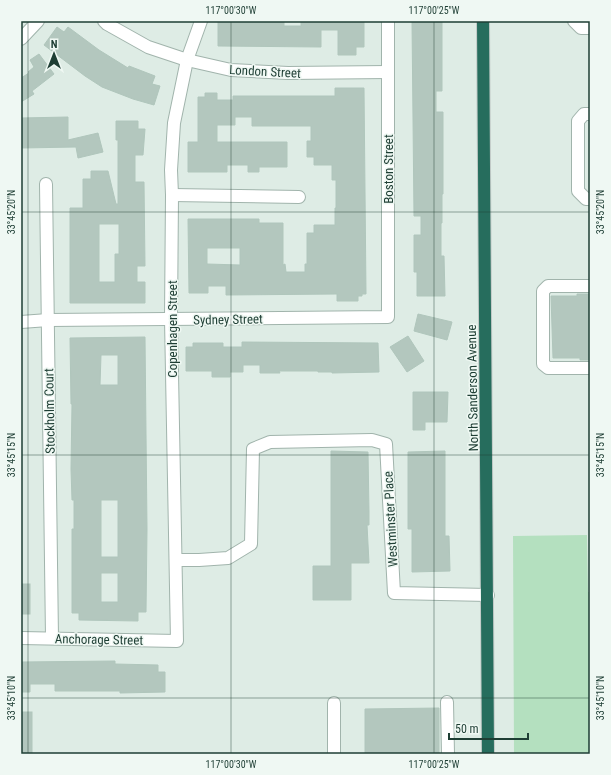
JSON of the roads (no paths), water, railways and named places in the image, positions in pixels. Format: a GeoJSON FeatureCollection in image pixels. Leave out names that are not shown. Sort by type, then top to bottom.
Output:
{"type":"FeatureCollection","features":[{"type":"Feature","properties":{"kind":"highway","name":"North Sanderson Avenue"},"geometry":{"type":"LineString","coordinates":[[484,21],[488,754]]}},
{"type":"Feature","properties":{"kind":"street"},"geometry":{"type":"LineString","coordinates":[[21,39],[38,21]]}},
{"type":"Feature","properties":{"kind":"street","name":"London Street"},"geometry":{"type":"LineString","coordinates":[[104,21],[148,47],[187,60],[231,70],[288,73],[388,72]]}},
{"type":"Feature","properties":{"kind":"street","name":"Copenhagen Street"},"geometry":{"type":"LineString","coordinates":[[177,641],[171,319],[171,170],[174,123],[187,60],[201,21]]}},
{"type":"Feature","properties":{"kind":"street","name":"Boston Street"},"geometry":{"type":"LineString","coordinates":[[388,21],[388,317]]}},
{"type":"Feature","properties":{"kind":"street"},"geometry":{"type":"LineString","coordinates":[[574,21],[581,28],[590,28]]}},
{"type":"Feature","properties":{"kind":"street"},"geometry":{"type":"LineString","coordinates":[[590,114],[584,114],[578,121],[578,191],[586,199],[590,199]]}},
{"type":"Feature","properties":{"kind":"street","name":"Stockholm Court"},"geometry":{"type":"LineString","coordinates":[[46,184],[52,638]]}},
{"type":"Feature","properties":{"kind":"street"},"geometry":{"type":"LineString","coordinates":[[172,196],[299,197]]}},
{"type":"Feature","properties":{"kind":"street"},"geometry":{"type":"LineString","coordinates":[[590,286],[548,286],[543,291],[543,364],[548,368],[590,368]]}},
{"type":"Feature","properties":{"kind":"street","name":"Sydney Street"},"geometry":{"type":"LineString","coordinates":[[21,322],[48,320],[388,317]]}},
{"type":"Feature","properties":{"kind":"street","name":"Westminster Place"},"geometry":{"type":"LineString","coordinates":[[176,560],[228,558],[251,544],[253,449],[270,442],[372,440],[386,444],[394,593],[488,595]]}},
{"type":"Feature","properties":{"kind":"street","name":"Anchorage Street"},"geometry":{"type":"LineString","coordinates":[[21,638],[177,641]]}},
{"type":"Feature","properties":{"kind":"street"},"geometry":{"type":"LineString","coordinates":[[447,702],[448,754]]}},
{"type":"Feature","properties":{"kind":"street"},"geometry":{"type":"LineString","coordinates":[[334,703],[334,754]]}}]}
